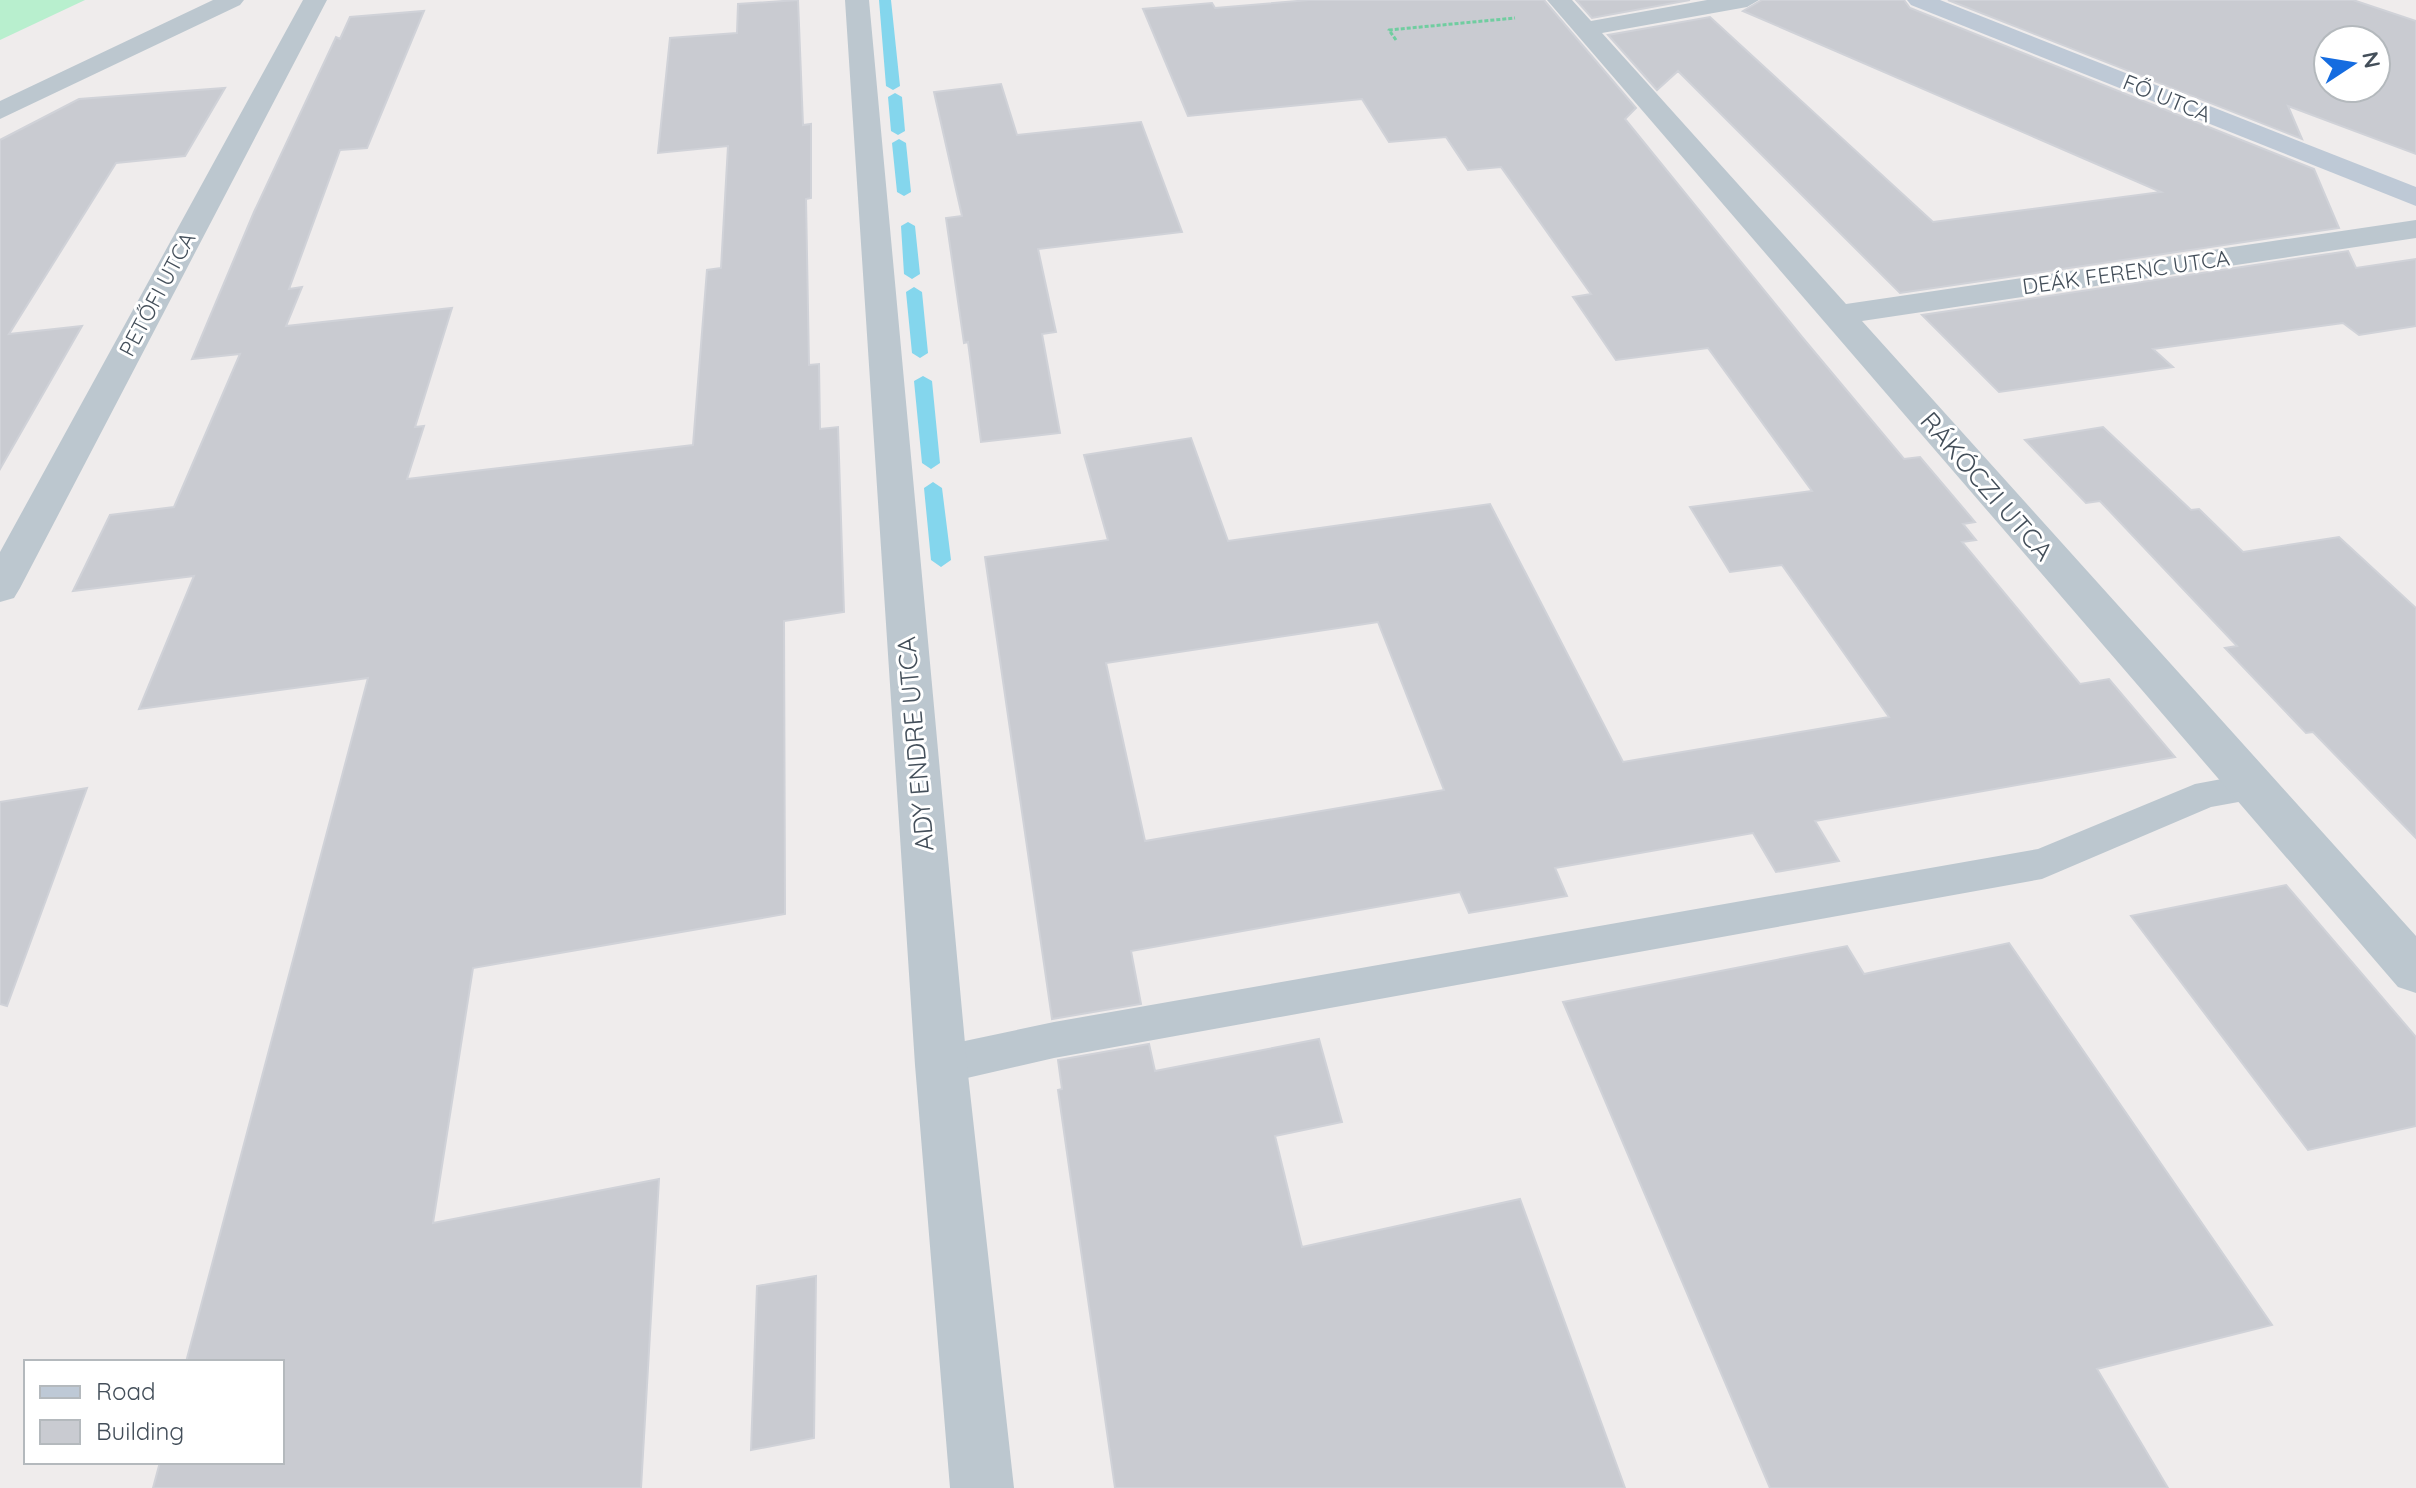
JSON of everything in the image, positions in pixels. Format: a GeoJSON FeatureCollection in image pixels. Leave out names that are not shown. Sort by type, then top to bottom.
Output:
{"type":"FeatureCollection","features":[{"type":"Feature","properties":{"kind":"main road","name":"FŐ UTCA"},"geometry":{"type":"LineString","coordinates":[[1919,0],[2416,197]]}},
{"type":"Feature","properties":{"kind":"street"},"geometry":{"type":"LineString","coordinates":[[0,111],[232,0]]}},
{"type":"Feature","properties":{"kind":"street","name":"PETŐFI UTCA"},"geometry":{"type":"LineString","coordinates":[[0,588],[315,0]]}},
{"type":"Feature","properties":{"kind":"street","name":"ADY ENDRE UTCA"},"geometry":{"type":"LineString","coordinates":[[857,0],[941,1065],[982,1488]]}},
{"type":"Feature","properties":{"kind":"street"},"geometry":{"type":"LineString","coordinates":[[1572,14],[1747,0]]}},
{"type":"Feature","properties":{"kind":"street","name":"RÁKÓCZI UTCA"},"geometry":{"type":"LineString","coordinates":[[1572,14],[2416,971]]}},
{"type":"Feature","properties":{"kind":"street","name":"DEÁK FERENC UTCA"},"geometry":{"type":"LineString","coordinates":[[1837,315],[2416,229]]}},
{"type":"Feature","properties":{"kind":"lane"},"geometry":{"type":"LineString","coordinates":[[941,1065],[1054,1040],[2042,864],[2207,794],[2254,787]]}},
{"type":"Feature","properties":{"kind":"path"},"geometry":{"type":"LineString","coordinates":[[1396,40],[1389,30],[1572,14]]}},
{"type":"Feature","properties":{"kind":"green space"},"geometry":{"type":"Polygon","coordinates":[[[0,0],[85,0],[0,40],[0,0]]]}},
{"type":"Feature","properties":{"kind":"building"},"geometry":{"type":"Polygon","coordinates":[[[798,0],[803,125],[811,124],[811,198],[806,199],[809,365],[819,364],[820,429],[838,427],[844,612],[784,621],[785,914],[473,968],[433,1223],[659,1179],[641,1488],[153,1488],[159,1464],[284,1464],[284,1360],[187,1360],[368,678],[139,709],[194,576],[73,591],[110,515],[174,507],[240,354],[192,359],[254,212],[336,37],[340,39],[350,17],[424,11],[367,148],[340,150],[289,289],[302,287],[286,326],[452,308],[415,427],[424,426],[407,479],[693,445],[707,270],[721,268],[728,146],[658,153],[670,38],[737,33],[738,4],[798,0]]]}},
{"type":"Feature","properties":{"kind":"building"},"geometry":{"type":"Polygon","coordinates":[[[1309,0],[1544,0],[1636,108],[1625,119],[1802,337],[1904,459],[1920,457],[1975,522],[1963,524],[1976,540],[1962,542],[2080,684],[2109,679],[2175,757],[1815,821],[1839,861],[1776,872],[1753,833],[1555,868],[1567,896],[1469,913],[1460,892],[1131,951],[1141,1004],[1052,1019],[985,557],[1108,540],[1084,455],[1191,438],[1228,541],[1490,504],[1623,762],[1889,717],[1782,565],[1730,572],[1690,507],[1812,491],[1708,348],[1616,360],[1573,297],[1591,294],[1501,167],[1468,170],[1446,137],[1389,142],[1362,99],[1188,116],[1143,9],[1212,3],[1215,8],[1309,0]],[[1378,622],[1106,663],[1145,841],[1444,790],[1378,622]]]}},
{"type":"Feature","properties":{"kind":"building"},"geometry":{"type":"Polygon","coordinates":[[[1576,0],[1690,0],[1592,18],[1576,0]]]}},
{"type":"Feature","properties":{"kind":"building"},"geometry":{"type":"Polygon","coordinates":[[[1762,0],[1904,0],[1910,8],[2314,169],[2339,228],[1900,293],[1678,71],[1657,90],[1608,35],[1710,17],[1933,222],[2161,192],[1743,11],[1762,0]]]}},
{"type":"Feature","properties":{"kind":"building"},"geometry":{"type":"Polygon","coordinates":[[[1948,0],[2353,0],[2416,21],[2416,154],[2288,106],[2302,139],[1948,0]]]}},
{"type":"Feature","properties":{"kind":"building"},"geometry":{"type":"Polygon","coordinates":[[[1001,84],[1017,135],[1141,122],[1182,232],[1038,249],[1056,332],[1042,334],[1060,433],[981,442],[968,342],[964,343],[946,218],[962,216],[934,92],[1001,84]]]}},
{"type":"Feature","properties":{"kind":"building"},"geometry":{"type":"Polygon","coordinates":[[[225,88],[185,156],[116,163],[9,334],[82,326],[0,469],[0,140],[79,99],[225,88]]]}},
{"type":"Feature","properties":{"kind":"building"},"geometry":{"type":"Polygon","coordinates":[[[2348,251],[2356,268],[2416,259],[2416,326],[2359,335],[2343,323],[2153,349],[2173,367],[1999,392],[1922,315],[2348,251]]]}},
{"type":"Feature","properties":{"kind":"building"},"geometry":{"type":"Polygon","coordinates":[[[2103,427],[2191,510],[2199,509],[2243,552],[2339,537],[2416,608],[2416,838],[2313,732],[2306,733],[2225,648],[2237,646],[2100,501],[2086,503],[2025,440],[2103,427]]]}},
{"type":"Feature","properties":{"kind":"building"},"geometry":{"type":"Polygon","coordinates":[[[87,788],[7,1006],[0,1004],[0,802],[87,788]]]}},
{"type":"Feature","properties":{"kind":"building"},"geometry":{"type":"Polygon","coordinates":[[[2286,885],[2416,1037],[2416,1126],[2308,1150],[2131,916],[2286,885]]]}},
{"type":"Feature","properties":{"kind":"building"},"geometry":{"type":"Polygon","coordinates":[[[2009,943],[2272,1325],[2097,1369],[2168,1488],[1770,1488],[1563,1002],[1847,946],[1864,974],[2009,943]]]}},
{"type":"Feature","properties":{"kind":"building"},"geometry":{"type":"Polygon","coordinates":[[[1319,1039],[1342,1122],[1275,1136],[1302,1247],[1520,1199],[1625,1488],[1115,1488],[1058,1090],[1062,1089],[1058,1060],[1149,1044],[1155,1071],[1319,1039]]]}},
{"type":"Feature","properties":{"kind":"building"},"geometry":{"type":"Polygon","coordinates":[[[816,1276],[814,1438],[751,1450],[757,1286],[816,1276]]]}},
{"type":"Feature","properties":{"kind":"waterway"},"geometry":{"type":"LineString","coordinates":[[885,0],[893,86]]}},
{"type":"Feature","properties":{"kind":"waterway"},"geometry":{"type":"LineString","coordinates":[[895,97],[898,131]]}},
{"type":"Feature","properties":{"kind":"waterway"},"geometry":{"type":"LineString","coordinates":[[899,143],[904,192]]}},
{"type":"Feature","properties":{"kind":"waterway"},"geometry":{"type":"LineString","coordinates":[[908,226],[912,274]]}},
{"type":"Feature","properties":{"kind":"waterway"},"geometry":{"type":"LineString","coordinates":[[914,292],[920,353]]}},
{"type":"Feature","properties":{"kind":"waterway"},"geometry":{"type":"LineString","coordinates":[[923,381],[931,463]]}},
{"type":"Feature","properties":{"kind":"waterway"},"geometry":{"type":"LineString","coordinates":[[933,488],[941,560]]}}]}
